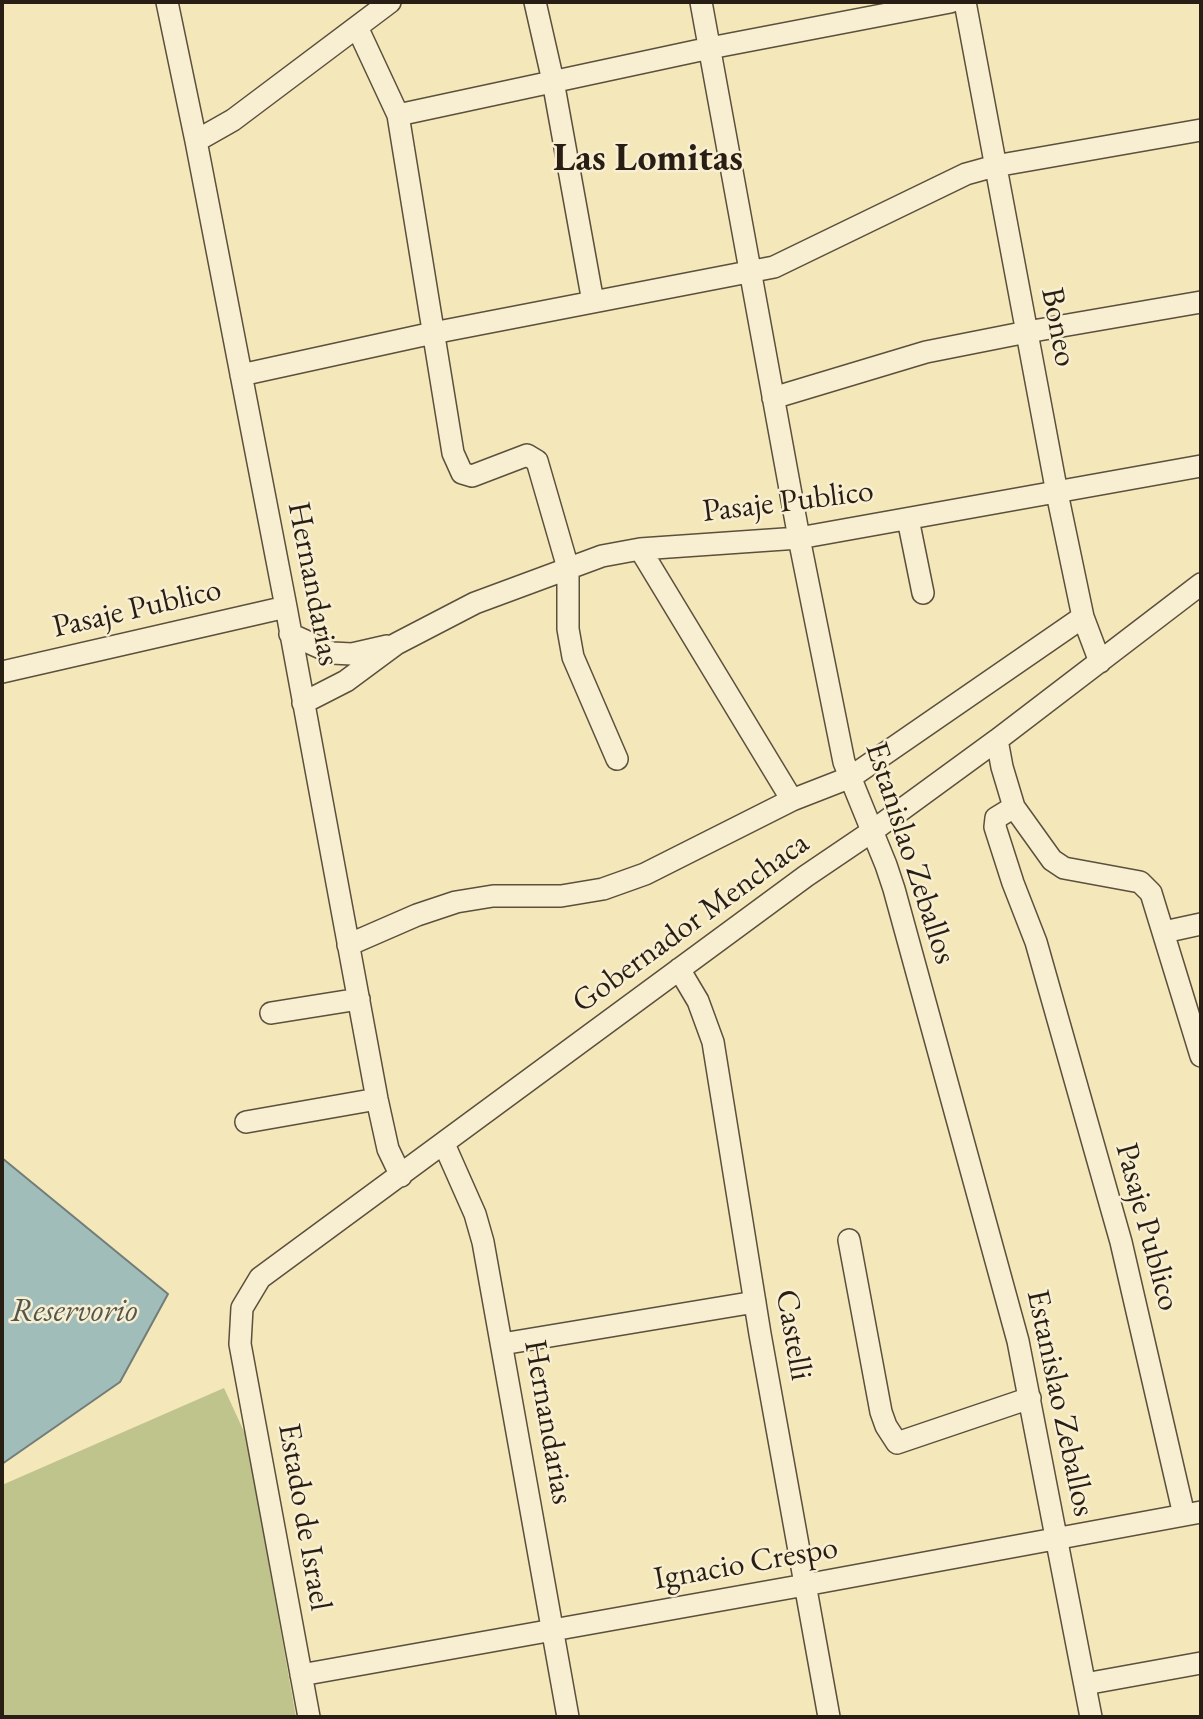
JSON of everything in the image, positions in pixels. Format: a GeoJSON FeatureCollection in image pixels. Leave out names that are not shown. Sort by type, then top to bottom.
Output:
{"type":"FeatureCollection","features":[{"type":"Feature","properties":{"kind":"street","name":"Hernandarias"},"geometry":{"type":"LineString","coordinates":[[167,2],[242,375],[377,1098],[388,1149],[401,1176]]}},
{"type":"Feature","properties":{"kind":"street"},"geometry":{"type":"LineString","coordinates":[[197,141],[233,120],[390,2]]}},
{"type":"Feature","properties":{"kind":"street"},"geometry":{"type":"LineString","coordinates":[[536,2],[593,302]]}},
{"type":"Feature","properties":{"kind":"street","name":"Estanislao Zeballos"},"geometry":{"type":"LineString","coordinates":[[701,2],[799,538],[844,762],[894,890],[1015,1330],[1091,1717]]}},
{"type":"Feature","properties":{"kind":"street"},"geometry":{"type":"LineString","coordinates":[[398,115],[710,48],[950,2]]}},
{"type":"Feature","properties":{"kind":"street","name":"Boneo"},"geometry":{"type":"LineString","coordinates":[[965,2],[1057,494],[1083,617],[1100,662]]}},
{"type":"Feature","properties":{"kind":"street"},"geometry":{"type":"LineString","coordinates":[[357,27],[398,115],[453,453],[462,472],[472,475],[527,455],[537,461],[568,568],[568,629],[573,657],[617,759]]}},
{"type":"Feature","properties":{"kind":"street"},"geometry":{"type":"LineString","coordinates":[[242,375],[433,333],[751,273],[774,267],[966,174],[995,166],[1201,130]]}},
{"type":"Feature","properties":{"kind":"street"},"geometry":{"type":"LineString","coordinates":[[773,398],[926,352],[1201,302]]}},
{"type":"Feature","properties":{"kind":"street","name":"Pasaje Publico"},"geometry":{"type":"LineString","coordinates":[[303,704],[346,681],[396,644],[475,603],[602,556],[640,549],[799,538],[1057,494],[1201,466]]}},
{"type":"Feature","properties":{"kind":"street"},"geometry":{"type":"LineString","coordinates":[[908,519],[923,593]]}},
{"type":"Feature","properties":{"kind":"street"},"geometry":{"type":"LineString","coordinates":[[640,549],[792,800]]}},
{"type":"Feature","properties":{"kind":"street","name":"Gobernador Menchaca"},"geometry":{"type":"LineString","coordinates":[[239,1328],[242,1308],[260,1278],[806,876],[997,740],[1201,584]]}},
{"type":"Feature","properties":{"kind":"street","name":"Pasaje Publico"},"geometry":{"type":"LineString","coordinates":[[2,672],[286,607]]}},
{"type":"Feature","properties":{"kind":"street"},"geometry":{"type":"LineString","coordinates":[[348,945],[417,915],[456,902],[493,896],[561,896],[603,889],[645,874],[792,800],[850,777],[1083,617]]}},
{"type":"Feature","properties":{"kind":"street","name":"Pasaje Publico"},"geometry":{"type":"LineString","coordinates":[[290,634],[332,653],[352,654],[396,644]]}},
{"type":"Feature","properties":{"kind":"street"},"geometry":{"type":"LineString","coordinates":[[997,740],[1014,807],[1057,866],[1140,882],[1147,887],[1164,932],[1201,1056]]}},
{"type":"Feature","properties":{"kind":"street","name":"Pasaje Publico"},"geometry":{"type":"LineString","coordinates":[[1014,807],[996,818],[995,827],[1036,942],[1193,1513]]}},
{"type":"Feature","properties":{"kind":"street"},"geometry":{"type":"LineString","coordinates":[[1164,932],[1201,923]]}},
{"type":"Feature","properties":{"kind":"street","name":"Castelli"},"geometry":{"type":"LineString","coordinates":[[679,969],[698,1002],[713,1042],[755,1302],[829,1717]]}},
{"type":"Feature","properties":{"kind":"street"},"geometry":{"type":"LineString","coordinates":[[271,1013],[359,999]]}},
{"type":"Feature","properties":{"kind":"street"},"geometry":{"type":"LineString","coordinates":[[246,1122],[377,1098]]}},
{"type":"Feature","properties":{"kind":"street","name":"Hernandarias"},"geometry":{"type":"LineString","coordinates":[[444,1144],[475,1214],[483,1242],[568,1717]]}},
{"type":"Feature","properties":{"kind":"street"},"geometry":{"type":"LineString","coordinates":[[849,1240],[881,1412],[897,1443],[1030,1398]]}},
{"type":"Feature","properties":{"kind":"street"},"geometry":{"type":"LineString","coordinates":[[502,1344],[755,1302]]}},
{"type":"Feature","properties":{"kind":"street","name":"Estado de Israel"},"geometry":{"type":"LineString","coordinates":[[239,1328],[309,1717]]}},
{"type":"Feature","properties":{"kind":"street","name":"Ignacio Crespo"},"geometry":{"type":"LineString","coordinates":[[301,1675],[1193,1513]]}},
{"type":"Feature","properties":{"kind":"street"},"geometry":{"type":"LineString","coordinates":[[1085,1684],[1201,1663]]}},
{"type":"Feature","properties":{"kind":"green space"},"geometry":{"type":"Polygon","coordinates":[[[224,1388],[246,1436],[296,1717],[2,1717],[2,1485],[224,1388]]]}},
{"type":"Feature","properties":{"kind":"water","name":"Reservorio"},"geometry":{"type":"Polygon","coordinates":[[[2,1158],[168,1294],[120,1382],[2,1464],[2,1158]]]}},
{"type":"Feature","properties":{"kind":"district","name":"Las Lomitas"},"geometry":{"type":"Point","coordinates":[648,160]}}]}
